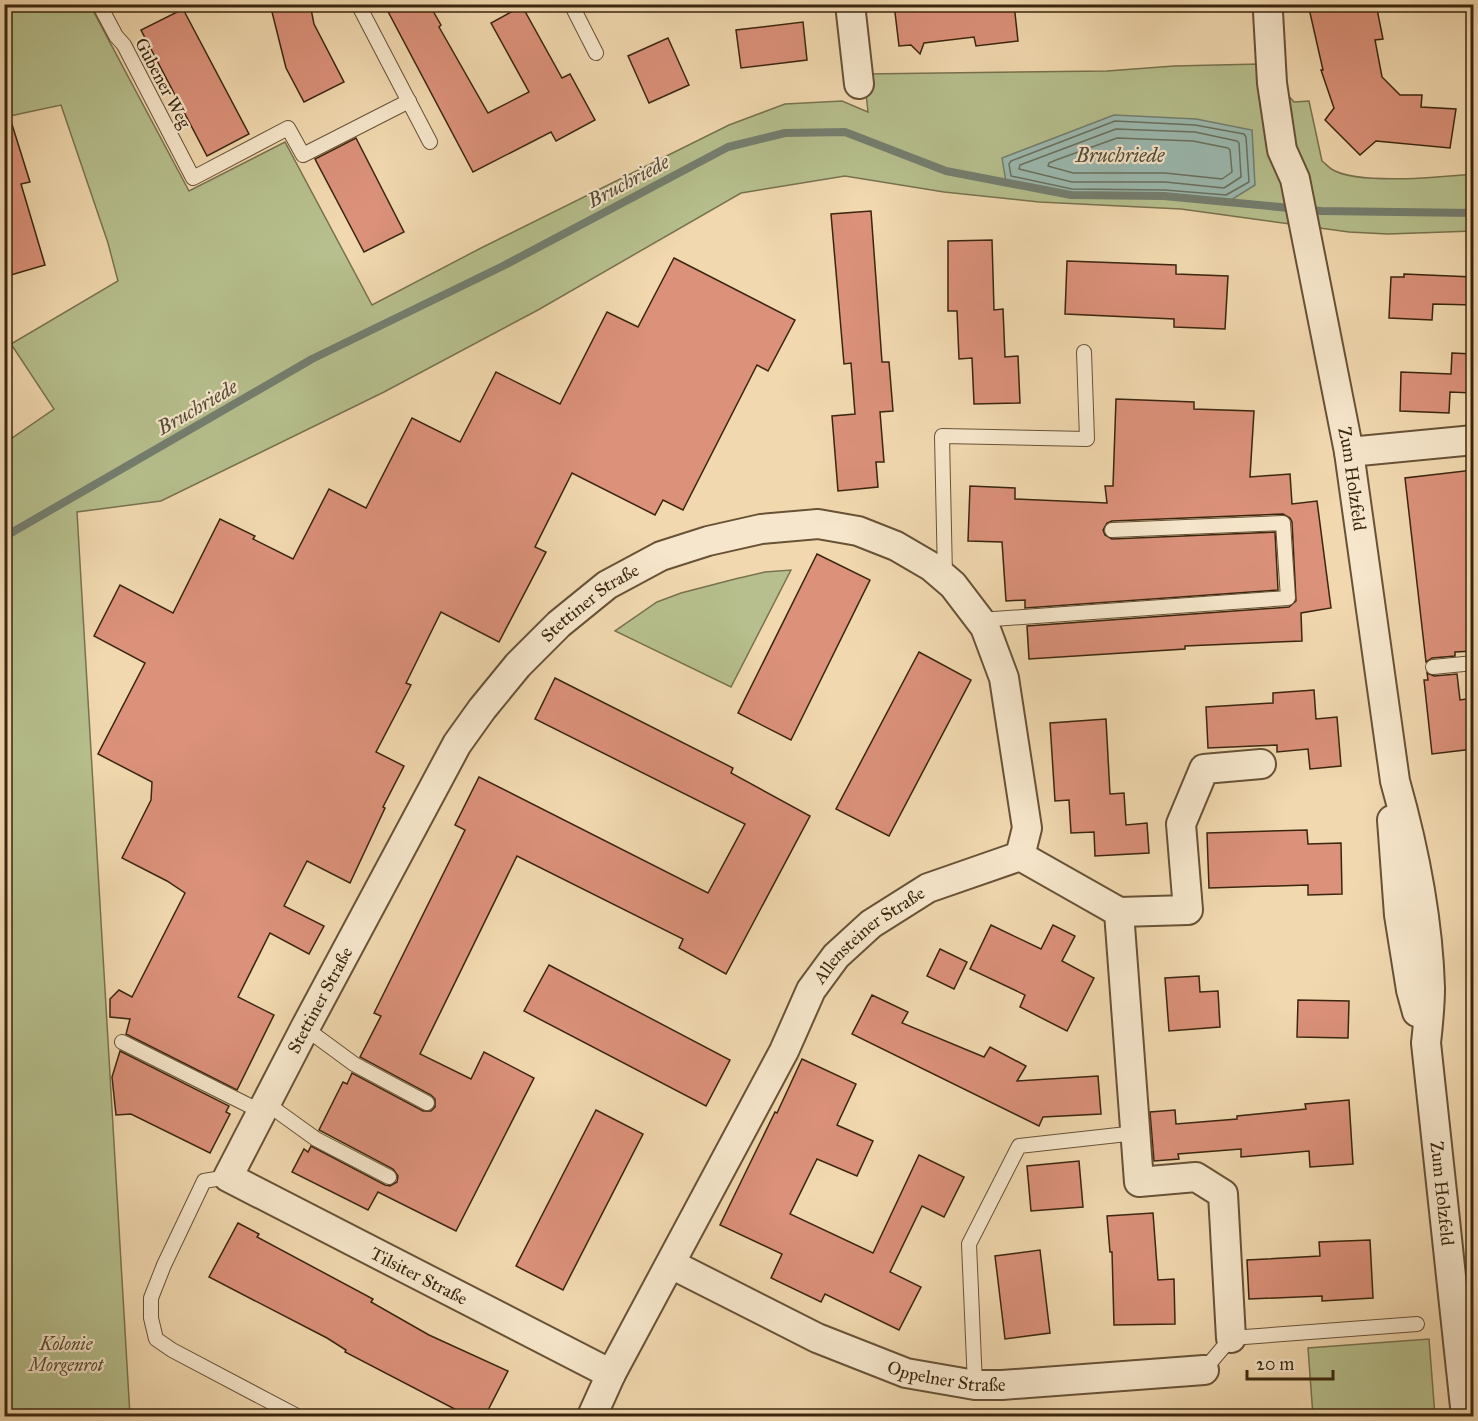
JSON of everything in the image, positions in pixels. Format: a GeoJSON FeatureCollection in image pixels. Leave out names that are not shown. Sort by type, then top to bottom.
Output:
{"type":"FeatureCollection","features":[{"type":"Feature","properties":{"kind":"street"},"geometry":{"type":"LineString","coordinates":[[850,4],[859,84]]}},
{"type":"Feature","properties":{"kind":"street","name":"Zum Holzfeld"},"geometry":{"type":"LineString","coordinates":[[1267,8],[1285,58],[1298,123],[1300,150],[1296,178],[1308,250],[1349,452],[1395,781],[1409,835],[1423,914],[1430,988],[1426,1043],[1465,1335],[1466,1416]]}},
{"type":"Feature","properties":{"kind":"street"},"geometry":{"type":"LineString","coordinates":[[1349,452],[1473,440]]}},
{"type":"Feature","properties":{"kind":"street","name":"Stettiner Straße"},"geometry":{"type":"LineString","coordinates":[[228,1177],[457,744],[518,665],[559,624],[607,585],[661,556],[708,541],[761,529],[818,524],[858,531],[896,546],[932,567],[953,585],[985,627],[1004,678],[1027,828],[1020,856]]}},
{"type":"Feature","properties":{"kind":"street"},"geometry":{"type":"LineString","coordinates":[[1020,856],[1119,912],[1188,910],[1181,824],[1204,770],[1261,764]]}},
{"type":"Feature","properties":{"kind":"street","name":"Allensteiner Straße"},"geometry":{"type":"LineString","coordinates":[[592,1416],[611,1374],[784,1051],[811,990],[836,956],[871,924],[928,888],[1020,856]]}},
{"type":"Feature","properties":{"kind":"street"},"geometry":{"type":"LineString","coordinates":[[1119,912],[1139,1182],[1196,1177],[1223,1194],[1231,1338]]}},
{"type":"Feature","properties":{"kind":"street","name":"Tilsiter Straße"},"geometry":{"type":"LineString","coordinates":[[228,1177],[611,1374]]}},
{"type":"Feature","properties":{"kind":"street","name":"Oppelner Straße"},"geometry":{"type":"LineString","coordinates":[[671,1264],[818,1338],[906,1373],[975,1385],[1204,1370]]}},
{"type":"Feature","properties":{"kind":"lane","name":"Gubener Weg"},"geometry":{"type":"LineString","coordinates":[[99,4],[116,36],[124,45],[193,178],[288,128],[303,155],[409,101]]}},
{"type":"Feature","properties":{"kind":"lane"},"geometry":{"type":"LineString","coordinates":[[358,4],[430,142]]}},
{"type":"Feature","properties":{"kind":"lane"},"geometry":{"type":"LineString","coordinates":[[571,4],[596,53]]}},
{"type":"Feature","properties":{"kind":"lane"},"geometry":{"type":"LineString","coordinates":[[945,578],[942,436],[1087,439],[1084,352]]}},
{"type":"Feature","properties":{"kind":"lane"},"geometry":{"type":"LineString","coordinates":[[980,620],[1288,598],[1283,523],[1112,530]]}},
{"type":"Feature","properties":{"kind":"lane"},"geometry":{"type":"LineString","coordinates":[[1433,667],[1473,663]]}},
{"type":"Feature","properties":{"kind":"lane"},"geometry":{"type":"LineString","coordinates":[[305,1028],[354,1064],[427,1103]]}},
{"type":"Feature","properties":{"kind":"lane"},"geometry":{"type":"LineString","coordinates":[[122,1042],[264,1108],[316,1139],[389,1177]]}},
{"type":"Feature","properties":{"kind":"lane"},"geometry":{"type":"LineString","coordinates":[[975,1385],[969,1244],[1019,1146],[1136,1133]]}},
{"type":"Feature","properties":{"kind":"lane"},"geometry":{"type":"LineString","coordinates":[[228,1177],[204,1181],[164,1264],[151,1298],[151,1318],[156,1339],[172,1350],[297,1416]]}},
{"type":"Feature","properties":{"kind":"lane"},"geometry":{"type":"LineString","coordinates":[[1231,1338],[1417,1324]]}},
{"type":"Feature","properties":{"kind":"lane","name":"Oppelner Straße"},"geometry":{"type":"LineString","coordinates":[[1204,1370],[1231,1338]]}},
{"type":"Feature","properties":{"kind":"green space","name":"Kolonie Morgenrot"},"geometry":{"type":"Polygon","coordinates":[[[5,5],[90,5],[189,191],[285,142],[372,305],[481,248],[729,125],[785,104],[842,101],[868,112],[864,74],[1107,71],[1174,66],[1260,64],[1294,102],[1309,101],[1322,161],[1333,170],[1345,175],[1381,179],[1473,174],[1473,231],[1388,234],[1349,232],[1181,209],[1039,202],[944,192],[845,176],[741,193],[538,310],[384,392],[161,501],[77,512],[130,1416],[5,1416],[5,443],[54,409],[11,344],[118,281],[108,243],[61,105],[5,117],[5,5]]]}},
{"type":"Feature","properties":{"kind":"green space"},"geometry":{"type":"Polygon","coordinates":[[[791,570],[731,687],[615,631],[657,602],[681,593],[765,572],[791,570]]]}},
{"type":"Feature","properties":{"kind":"green space"},"geometry":{"type":"Polygon","coordinates":[[[1429,1339],[1435,1416],[1313,1416],[1308,1348],[1429,1339]]]}},
{"type":"Feature","properties":{"kind":"water","name":"Bruchriede"},"geometry":{"type":"Polygon","coordinates":[[[1114,115],[1196,119],[1252,130],[1255,185],[1228,202],[1164,196],[1071,195],[1006,182],[1002,158],[1114,115]]]}},
{"type":"Feature","properties":{"kind":"building"},"geometry":{"type":"Polygon","coordinates":[[[270,4],[310,4],[314,24],[344,82],[304,102],[286,68],[270,4]]]}},
{"type":"Feature","properties":{"kind":"building"},"geometry":{"type":"Polygon","coordinates":[[[384,4],[429,4],[441,25],[439,27],[488,113],[529,92],[491,23],[522,6],[562,78],[570,74],[595,120],[556,141],[551,132],[473,172],[384,4]]]}},
{"type":"Feature","properties":{"kind":"building"},"geometry":{"type":"Polygon","coordinates":[[[894,4],[1014,4],[1018,41],[976,46],[974,37],[924,43],[920,54],[911,45],[899,46],[894,4]]]}},
{"type":"Feature","properties":{"kind":"building"},"geometry":{"type":"Polygon","coordinates":[[[1308,4],[1376,4],[1383,39],[1375,40],[1382,77],[1400,95],[1422,95],[1421,107],[1456,109],[1450,148],[1376,141],[1360,155],[1325,120],[1334,108],[1321,70],[1323,70],[1308,4]]]}},
{"type":"Feature","properties":{"kind":"building"},"geometry":{"type":"Polygon","coordinates":[[[183,9],[249,134],[207,156],[141,30],[183,9]]]}},
{"type":"Feature","properties":{"kind":"building"},"geometry":{"type":"Polygon","coordinates":[[[803,22],[807,60],[741,68],[736,30],[803,22]]]}},
{"type":"Feature","properties":{"kind":"building"},"geometry":{"type":"Polygon","coordinates":[[[668,38],[689,85],[649,103],[628,56],[668,38]]]}},
{"type":"Feature","properties":{"kind":"building"},"geometry":{"type":"Polygon","coordinates":[[[10,118],[30,182],[21,184],[45,265],[4,277],[4,119],[10,118]]]}},
{"type":"Feature","properties":{"kind":"building"},"geometry":{"type":"Polygon","coordinates":[[[356,138],[404,232],[364,252],[315,159],[356,138]]]}},
{"type":"Feature","properties":{"kind":"building"},"geometry":{"type":"Polygon","coordinates":[[[871,211],[882,362],[889,362],[893,411],[880,412],[884,462],[876,462],[878,487],[838,491],[832,416],[855,414],[851,363],[844,364],[831,214],[871,211]]]}},
{"type":"Feature","properties":{"kind":"building"},"geometry":{"type":"Polygon","coordinates":[[[992,240],[994,310],[1003,309],[1005,357],[1018,356],[1020,403],[974,404],[972,358],[959,359],[957,311],[948,311],[948,241],[992,240]]]}},
{"type":"Feature","properties":{"kind":"building"},"geometry":{"type":"Polygon","coordinates":[[[674,258],[795,320],[768,371],[757,365],[683,510],[663,500],[655,515],[572,473],[535,547],[546,552],[499,642],[441,612],[406,683],[411,685],[376,752],[404,766],[383,807],[385,808],[350,883],[307,861],[284,906],[324,926],[309,954],[270,933],[238,997],[274,1015],[237,1090],[126,1034],[130,1019],[110,1017],[110,999],[119,990],[132,997],[185,893],[122,858],[151,800],[152,782],[98,754],[145,663],[94,636],[120,585],[173,613],[220,519],[255,536],[253,539],[293,559],[329,489],[366,508],[412,418],[460,442],[496,372],[560,404],[607,312],[638,327],[674,258]]]}},
{"type":"Feature","properties":{"kind":"building"},"geometry":{"type":"Polygon","coordinates":[[[1067,261],[1176,265],[1176,274],[1228,276],[1225,329],[1174,327],[1174,319],[1065,314],[1067,261]]]}},
{"type":"Feature","properties":{"kind":"building"},"geometry":{"type":"Polygon","coordinates":[[[1404,274],[1473,277],[1473,305],[1433,304],[1432,320],[1389,318],[1391,277],[1404,277],[1404,274]]]}},
{"type":"Feature","properties":{"kind":"building"},"geometry":{"type":"Polygon","coordinates":[[[1452,353],[1473,354],[1473,393],[1450,392],[1449,413],[1400,411],[1401,372],[1451,374],[1452,353]]]}},
{"type":"Feature","properties":{"kind":"building"},"geometry":{"type":"Polygon","coordinates":[[[1116,399],[1194,402],[1194,409],[1254,411],[1250,477],[1290,474],[1292,504],[1317,501],[1331,608],[1301,613],[1302,641],[1185,646],[1185,649],[1029,659],[1027,626],[1289,607],[1296,601],[1292,522],[1283,514],[1112,521],[1107,523],[1103,530],[1105,535],[1112,539],[1275,532],[1278,590],[1025,608],[1025,600],[1006,601],[1002,542],[968,541],[970,486],[1015,488],[1015,499],[1107,503],[1105,486],[1113,486],[1116,399]]]}},
{"type":"Feature","properties":{"kind":"building"},"geometry":{"type":"Polygon","coordinates":[[[1473,470],[1473,651],[1455,652],[1455,656],[1432,658],[1426,662],[1405,478],[1473,470]]]}},
{"type":"Feature","properties":{"kind":"building"},"geometry":{"type":"Polygon","coordinates":[[[817,554],[870,580],[791,740],[738,713],[817,554]]]}},
{"type":"Feature","properties":{"kind":"building"},"geometry":{"type":"Polygon","coordinates":[[[919,652],[971,680],[889,836],[836,809],[919,652]]]}},
{"type":"Feature","properties":{"kind":"building"},"geometry":{"type":"Polygon","coordinates":[[[1427,673],[1434,676],[1457,674],[1460,700],[1473,698],[1473,749],[1432,754],[1424,680],[1428,680],[1427,673]]]}},
{"type":"Feature","properties":{"kind":"building"},"geometry":{"type":"Polygon","coordinates":[[[555,678],[733,768],[731,773],[810,816],[726,974],[679,948],[683,939],[517,856],[420,1054],[471,1079],[484,1052],[534,1078],[456,1231],[378,1192],[368,1210],[292,1172],[304,1149],[308,1152],[311,1146],[385,1185],[390,1186],[397,1182],[398,1176],[393,1169],[319,1130],[343,1082],[347,1084],[352,1073],[423,1111],[431,1111],[435,1107],[435,1099],[431,1095],[360,1057],[381,1016],[374,1013],[465,830],[455,825],[479,777],[708,893],[745,824],[535,719],[555,678]]]}},
{"type":"Feature","properties":{"kind":"building"},"geometry":{"type":"Polygon","coordinates":[[[1314,690],[1316,719],[1337,717],[1341,766],[1310,769],[1308,749],[1277,752],[1277,745],[1208,748],[1206,707],[1273,703],[1273,693],[1314,690]]]}},
{"type":"Feature","properties":{"kind":"building"},"geometry":{"type":"Polygon","coordinates":[[[1106,719],[1110,794],[1124,793],[1126,825],[1147,823],[1149,853],[1095,856],[1094,832],[1071,833],[1069,800],[1055,801],[1050,723],[1106,719]]]}},
{"type":"Feature","properties":{"kind":"building"},"geometry":{"type":"Polygon","coordinates":[[[1307,830],[1308,844],[1341,843],[1342,894],[1308,895],[1308,885],[1209,888],[1207,833],[1307,830]]]}},
{"type":"Feature","properties":{"kind":"building"},"geometry":{"type":"Polygon","coordinates":[[[991,925],[1041,949],[1053,925],[1075,936],[1062,961],[1094,978],[1067,1031],[1020,1007],[1025,995],[970,969],[991,925]]]}},
{"type":"Feature","properties":{"kind":"building"},"geometry":{"type":"Polygon","coordinates":[[[940,949],[967,962],[954,989],[927,976],[940,949]]]}},
{"type":"Feature","properties":{"kind":"building"},"geometry":{"type":"Polygon","coordinates":[[[549,965],[730,1060],[706,1106],[524,1011],[549,965]]]}},
{"type":"Feature","properties":{"kind":"building"},"geometry":{"type":"Polygon","coordinates":[[[1199,976],[1200,992],[1218,991],[1220,1027],[1169,1031],[1165,978],[1199,976]]]}},
{"type":"Feature","properties":{"kind":"building"},"geometry":{"type":"Polygon","coordinates":[[[872,995],[908,1012],[902,1023],[984,1057],[990,1047],[1026,1066],[1017,1081],[1098,1076],[1101,1114],[1043,1117],[1039,1126],[852,1034],[872,995]]]}},
{"type":"Feature","properties":{"kind":"building"},"geometry":{"type":"Polygon","coordinates":[[[1298,1000],[1349,1001],[1348,1038],[1297,1037],[1298,1000]]]}},
{"type":"Feature","properties":{"kind":"building"},"geometry":{"type":"Polygon","coordinates":[[[120,1051],[229,1106],[226,1112],[230,1114],[210,1153],[131,1114],[116,1115],[112,1077],[120,1051]]]}},
{"type":"Feature","properties":{"kind":"building"},"geometry":{"type":"Polygon","coordinates":[[[802,1059],[856,1084],[837,1125],[873,1141],[857,1176],[817,1159],[790,1214],[873,1253],[919,1155],[964,1177],[944,1217],[922,1206],[890,1272],[921,1287],[899,1330],[825,1294],[821,1302],[771,1278],[782,1254],[720,1225],[802,1059]]]}},
{"type":"Feature","properties":{"kind":"building"},"geometry":{"type":"Polygon","coordinates":[[[1349,1100],[1353,1164],[1310,1167],[1309,1151],[1241,1157],[1241,1149],[1178,1154],[1179,1159],[1154,1161],[1150,1112],[1175,1110],[1176,1124],[1237,1119],[1237,1116],[1306,1109],[1305,1104],[1349,1100]]]}},
{"type":"Feature","properties":{"kind":"building"},"geometry":{"type":"Polygon","coordinates":[[[596,1110],[643,1134],[563,1290],[516,1266],[596,1110]]]}},
{"type":"Feature","properties":{"kind":"building"},"geometry":{"type":"Polygon","coordinates":[[[1079,1161],[1083,1207],[1031,1211],[1027,1166],[1079,1161]]]}},
{"type":"Feature","properties":{"kind":"building"},"geometry":{"type":"Polygon","coordinates":[[[1153,1213],[1158,1280],[1174,1279],[1175,1324],[1114,1325],[1112,1252],[1110,1252],[1107,1216],[1153,1213]]]}},
{"type":"Feature","properties":{"kind":"building"},"geometry":{"type":"Polygon","coordinates":[[[238,1223],[259,1234],[257,1237],[373,1299],[371,1302],[429,1335],[508,1371],[485,1416],[468,1416],[345,1352],[346,1350],[327,1338],[209,1277],[238,1223]]]}},
{"type":"Feature","properties":{"kind":"building"},"geometry":{"type":"Polygon","coordinates":[[[1370,1240],[1373,1298],[1322,1301],[1322,1296],[1249,1299],[1247,1260],[1320,1256],[1319,1242],[1370,1240]]]}},
{"type":"Feature","properties":{"kind":"building"},"geometry":{"type":"Polygon","coordinates":[[[1040,1250],[1050,1333],[1005,1339],[995,1256],[1040,1250]]]}},
{"type":"Feature","properties":{"kind":"waterway","name":"Bruchriede"},"geometry":{"type":"LineString","coordinates":[[4,537],[312,359],[503,266],[728,147],[785,133],[845,132],[946,171],[1071,195],[1164,196],[1321,211],[1474,213]]}}]}
